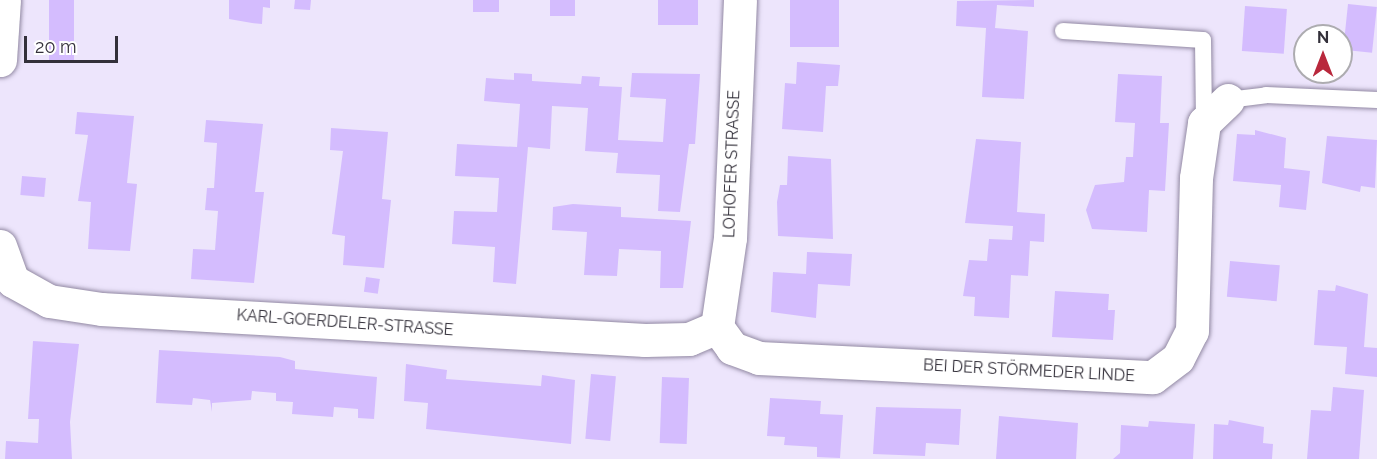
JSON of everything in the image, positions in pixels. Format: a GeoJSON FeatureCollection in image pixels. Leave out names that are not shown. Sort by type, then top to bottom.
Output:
{"type":"FeatureCollection","features":[{"type":"Feature","properties":{"kind":"street"},"geometry":{"type":"LineString","coordinates":[[0,60],[4,0]]}},
{"type":"Feature","properties":{"kind":"street","name":"LOHOFER STRASSE"},"geometry":{"type":"LineString","coordinates":[[717,327],[729,238],[740,0]]}},
{"type":"Feature","properties":{"kind":"street"},"geometry":{"type":"LineString","coordinates":[[1204,123],[1228,100]]}},
{"type":"Feature","properties":{"kind":"street","name":"BEI DER STÖRMEDER LINDE"},"geometry":{"type":"LineString","coordinates":[[717,327],[732,348],[759,358],[1153,376],[1178,358],[1192,331],[1196,178],[1204,123]]}},
{"type":"Feature","properties":{"kind":"street","name":"KARL-GOERDELER-STRASSE"},"geometry":{"type":"LineString","coordinates":[[0,246],[13,281],[49,301],[101,309],[645,340],[689,339],[717,327]]}},
{"type":"Feature","properties":{"kind":"lane"},"geometry":{"type":"LineString","coordinates":[[1063,31],[1203,40],[1204,123]]}},
{"type":"Feature","properties":{"kind":"lane"},"geometry":{"type":"LineString","coordinates":[[1228,100],[1266,95],[1377,100]]}},
{"type":"Feature","properties":{"kind":"building"},"geometry":{"type":"Polygon","coordinates":[[[49,0],[74,0],[74,62],[49,62],[49,0]]]}},
{"type":"Feature","properties":{"kind":"building"},"geometry":{"type":"Polygon","coordinates":[[[229,0],[270,0],[270,8],[263,7],[262,24],[229,19],[229,0]]]}},
{"type":"Feature","properties":{"kind":"building"},"geometry":{"type":"Polygon","coordinates":[[[295,0],[311,0],[310,10],[294,9],[295,0]]]}},
{"type":"Feature","properties":{"kind":"building"},"geometry":{"type":"Polygon","coordinates":[[[473,0],[499,0],[499,12],[473,12],[473,0]]]}},
{"type":"Feature","properties":{"kind":"building"},"geometry":{"type":"Polygon","coordinates":[[[550,0],[575,0],[575,16],[550,16],[550,0]]]}},
{"type":"Feature","properties":{"kind":"building"},"geometry":{"type":"Polygon","coordinates":[[[658,0],[698,0],[698,25],[658,25],[658,0]]]}},
{"type":"Feature","properties":{"kind":"building"},"geometry":{"type":"Polygon","coordinates":[[[790,0],[839,0],[839,47],[790,47],[790,0]]]}},
{"type":"Feature","properties":{"kind":"building"},"geometry":{"type":"Polygon","coordinates":[[[1034,0],[1034,7],[997,5],[995,28],[1028,31],[1024,99],[982,97],[986,28],[956,26],[957,1],[1034,0]]]}},
{"type":"Feature","properties":{"kind":"building"},"geometry":{"type":"Polygon","coordinates":[[[1348,4],[1377,7],[1372,53],[1353,51],[1353,24],[1346,24],[1348,4]]]}},
{"type":"Feature","properties":{"kind":"building"},"geometry":{"type":"Polygon","coordinates":[[[1245,6],[1287,9],[1284,54],[1242,51],[1245,6]]]}},
{"type":"Feature","properties":{"kind":"building"},"geometry":{"type":"Polygon","coordinates":[[[797,62],[840,65],[838,86],[826,86],[823,132],[782,129],[785,83],[796,84],[797,62]]]}},
{"type":"Feature","properties":{"kind":"building"},"geometry":{"type":"Polygon","coordinates":[[[514,73],[532,74],[532,81],[581,84],[582,76],[600,77],[599,86],[622,87],[618,140],[663,142],[666,99],[630,97],[632,73],[700,74],[695,144],[689,144],[680,212],[658,211],[660,175],[616,173],[618,153],[585,151],[588,108],[552,106],[550,149],[528,147],[516,284],[493,282],[495,247],[452,244],[454,211],[497,212],[499,178],[455,176],[457,144],[517,147],[520,104],[484,101],[486,78],[514,80],[514,73]]]}},
{"type":"Feature","properties":{"kind":"building"},"geometry":{"type":"Polygon","coordinates":[[[1118,74],[1162,76],[1160,123],[1169,123],[1165,191],[1149,190],[1147,232],[1092,229],[1086,210],[1095,185],[1124,182],[1126,157],[1133,157],[1135,123],[1115,122],[1118,74]]]}},
{"type":"Feature","properties":{"kind":"building"},"geometry":{"type":"Polygon","coordinates":[[[77,112],[134,116],[127,183],[137,184],[130,251],[88,249],[91,202],[78,201],[88,135],[75,134],[77,112]]]}},
{"type":"Feature","properties":{"kind":"building"},"geometry":{"type":"Polygon","coordinates":[[[206,120],[263,124],[255,192],[264,192],[254,283],[191,279],[193,249],[215,250],[218,211],[205,210],[207,188],[214,188],[217,143],[204,142],[206,120]]]}},
{"type":"Feature","properties":{"kind":"building"},"geometry":{"type":"Polygon","coordinates":[[[331,128],[388,132],[382,199],[391,200],[384,268],[343,265],[345,236],[332,234],[343,151],[330,150],[331,128]]]}},
{"type":"Feature","properties":{"kind":"building"},"geometry":{"type":"Polygon","coordinates":[[[1255,130],[1286,138],[1284,168],[1310,171],[1306,210],[1279,207],[1281,185],[1233,181],[1237,134],[1255,135],[1255,130]]]}},
{"type":"Feature","properties":{"kind":"building"},"geometry":{"type":"Polygon","coordinates":[[[1327,136],[1377,140],[1375,188],[1361,186],[1360,192],[1322,183],[1327,136]]]}},
{"type":"Feature","properties":{"kind":"building"},"geometry":{"type":"Polygon","coordinates":[[[976,139],[1021,142],[1017,212],[1045,214],[1044,242],[1030,241],[1028,276],[1011,275],[1009,318],[974,316],[975,297],[963,296],[969,260],[987,261],[989,239],[1012,240],[1013,226],[965,223],[976,139]]]}},
{"type":"Feature","properties":{"kind":"building"},"geometry":{"type":"Polygon","coordinates":[[[788,156],[831,159],[833,239],[778,236],[777,202],[780,185],[787,185],[788,156]]]}},
{"type":"Feature","properties":{"kind":"building"},"geometry":{"type":"Polygon","coordinates":[[[22,176],[46,178],[44,197],[20,195],[22,176]]]}},
{"type":"Feature","properties":{"kind":"building"},"geometry":{"type":"Polygon","coordinates":[[[573,204],[621,207],[621,217],[691,221],[683,288],[660,288],[661,251],[619,249],[617,276],[584,275],[587,232],[552,230],[553,207],[573,204]]]}},
{"type":"Feature","properties":{"kind":"building"},"geometry":{"type":"Polygon","coordinates":[[[807,252],[852,254],[850,286],[818,284],[816,318],[771,312],[773,272],[806,274],[807,252]]]}},
{"type":"Feature","properties":{"kind":"building"},"geometry":{"type":"Polygon","coordinates":[[[1230,261],[1280,265],[1277,301],[1227,297],[1230,261]]]}},
{"type":"Feature","properties":{"kind":"building"},"geometry":{"type":"Polygon","coordinates":[[[366,277],[380,279],[378,294],[364,292],[366,277]]]}},
{"type":"Feature","properties":{"kind":"building"},"geometry":{"type":"Polygon","coordinates":[[[1336,285],[1368,294],[1364,347],[1377,348],[1377,377],[1345,374],[1347,347],[1314,345],[1318,290],[1335,291],[1336,285]]]}},
{"type":"Feature","properties":{"kind":"building"},"geometry":{"type":"Polygon","coordinates":[[[1055,291],[1109,294],[1108,310],[1115,310],[1113,340],[1052,337],[1055,291]]]}},
{"type":"Feature","properties":{"kind":"building"},"geometry":{"type":"Polygon","coordinates":[[[33,341],[79,344],[70,422],[72,459],[5,459],[6,441],[38,443],[39,419],[28,419],[33,341]]]}},
{"type":"Feature","properties":{"kind":"building"},"geometry":{"type":"Polygon","coordinates":[[[159,350],[280,357],[295,361],[295,369],[377,377],[374,419],[358,418],[358,409],[334,407],[333,417],[292,414],[293,402],[276,401],[276,393],[252,391],[251,400],[212,403],[212,412],[210,400],[193,398],[192,405],[156,403],[159,350]]]}},
{"type":"Feature","properties":{"kind":"building"},"geometry":{"type":"Polygon","coordinates":[[[406,364],[447,370],[446,379],[541,386],[542,375],[575,380],[571,444],[426,429],[428,403],[404,401],[406,364]]]}},
{"type":"Feature","properties":{"kind":"building"},"geometry":{"type":"Polygon","coordinates":[[[591,374],[616,376],[610,441],[585,439],[591,374]]]}},
{"type":"Feature","properties":{"kind":"building"},"geometry":{"type":"Polygon","coordinates":[[[662,377],[689,378],[687,444],[660,443],[662,377]]]}},
{"type":"Feature","properties":{"kind":"building"},"geometry":{"type":"Polygon","coordinates":[[[1333,387],[1364,390],[1359,459],[1307,459],[1311,410],[1331,411],[1333,387]]]}},
{"type":"Feature","properties":{"kind":"building"},"geometry":{"type":"Polygon","coordinates":[[[770,398],[821,401],[820,414],[843,415],[840,458],[817,457],[817,447],[784,445],[785,437],[767,436],[770,398]]]}},
{"type":"Feature","properties":{"kind":"building"},"geometry":{"type":"Polygon","coordinates":[[[876,407],[961,409],[959,445],[926,443],[925,456],[873,454],[876,407]]]}},
{"type":"Feature","properties":{"kind":"building"},"geometry":{"type":"Polygon","coordinates":[[[999,416],[1078,423],[1076,459],[996,459],[999,416]]]}},
{"type":"Feature","properties":{"kind":"building"},"geometry":{"type":"Polygon","coordinates":[[[1229,420],[1264,427],[1263,443],[1273,444],[1272,459],[1213,459],[1214,424],[1228,425],[1229,420]]]}},
{"type":"Feature","properties":{"kind":"building"},"geometry":{"type":"Polygon","coordinates":[[[1149,421],[1195,424],[1193,459],[1113,459],[1120,453],[1121,425],[1148,427],[1149,421]]]}}]}
